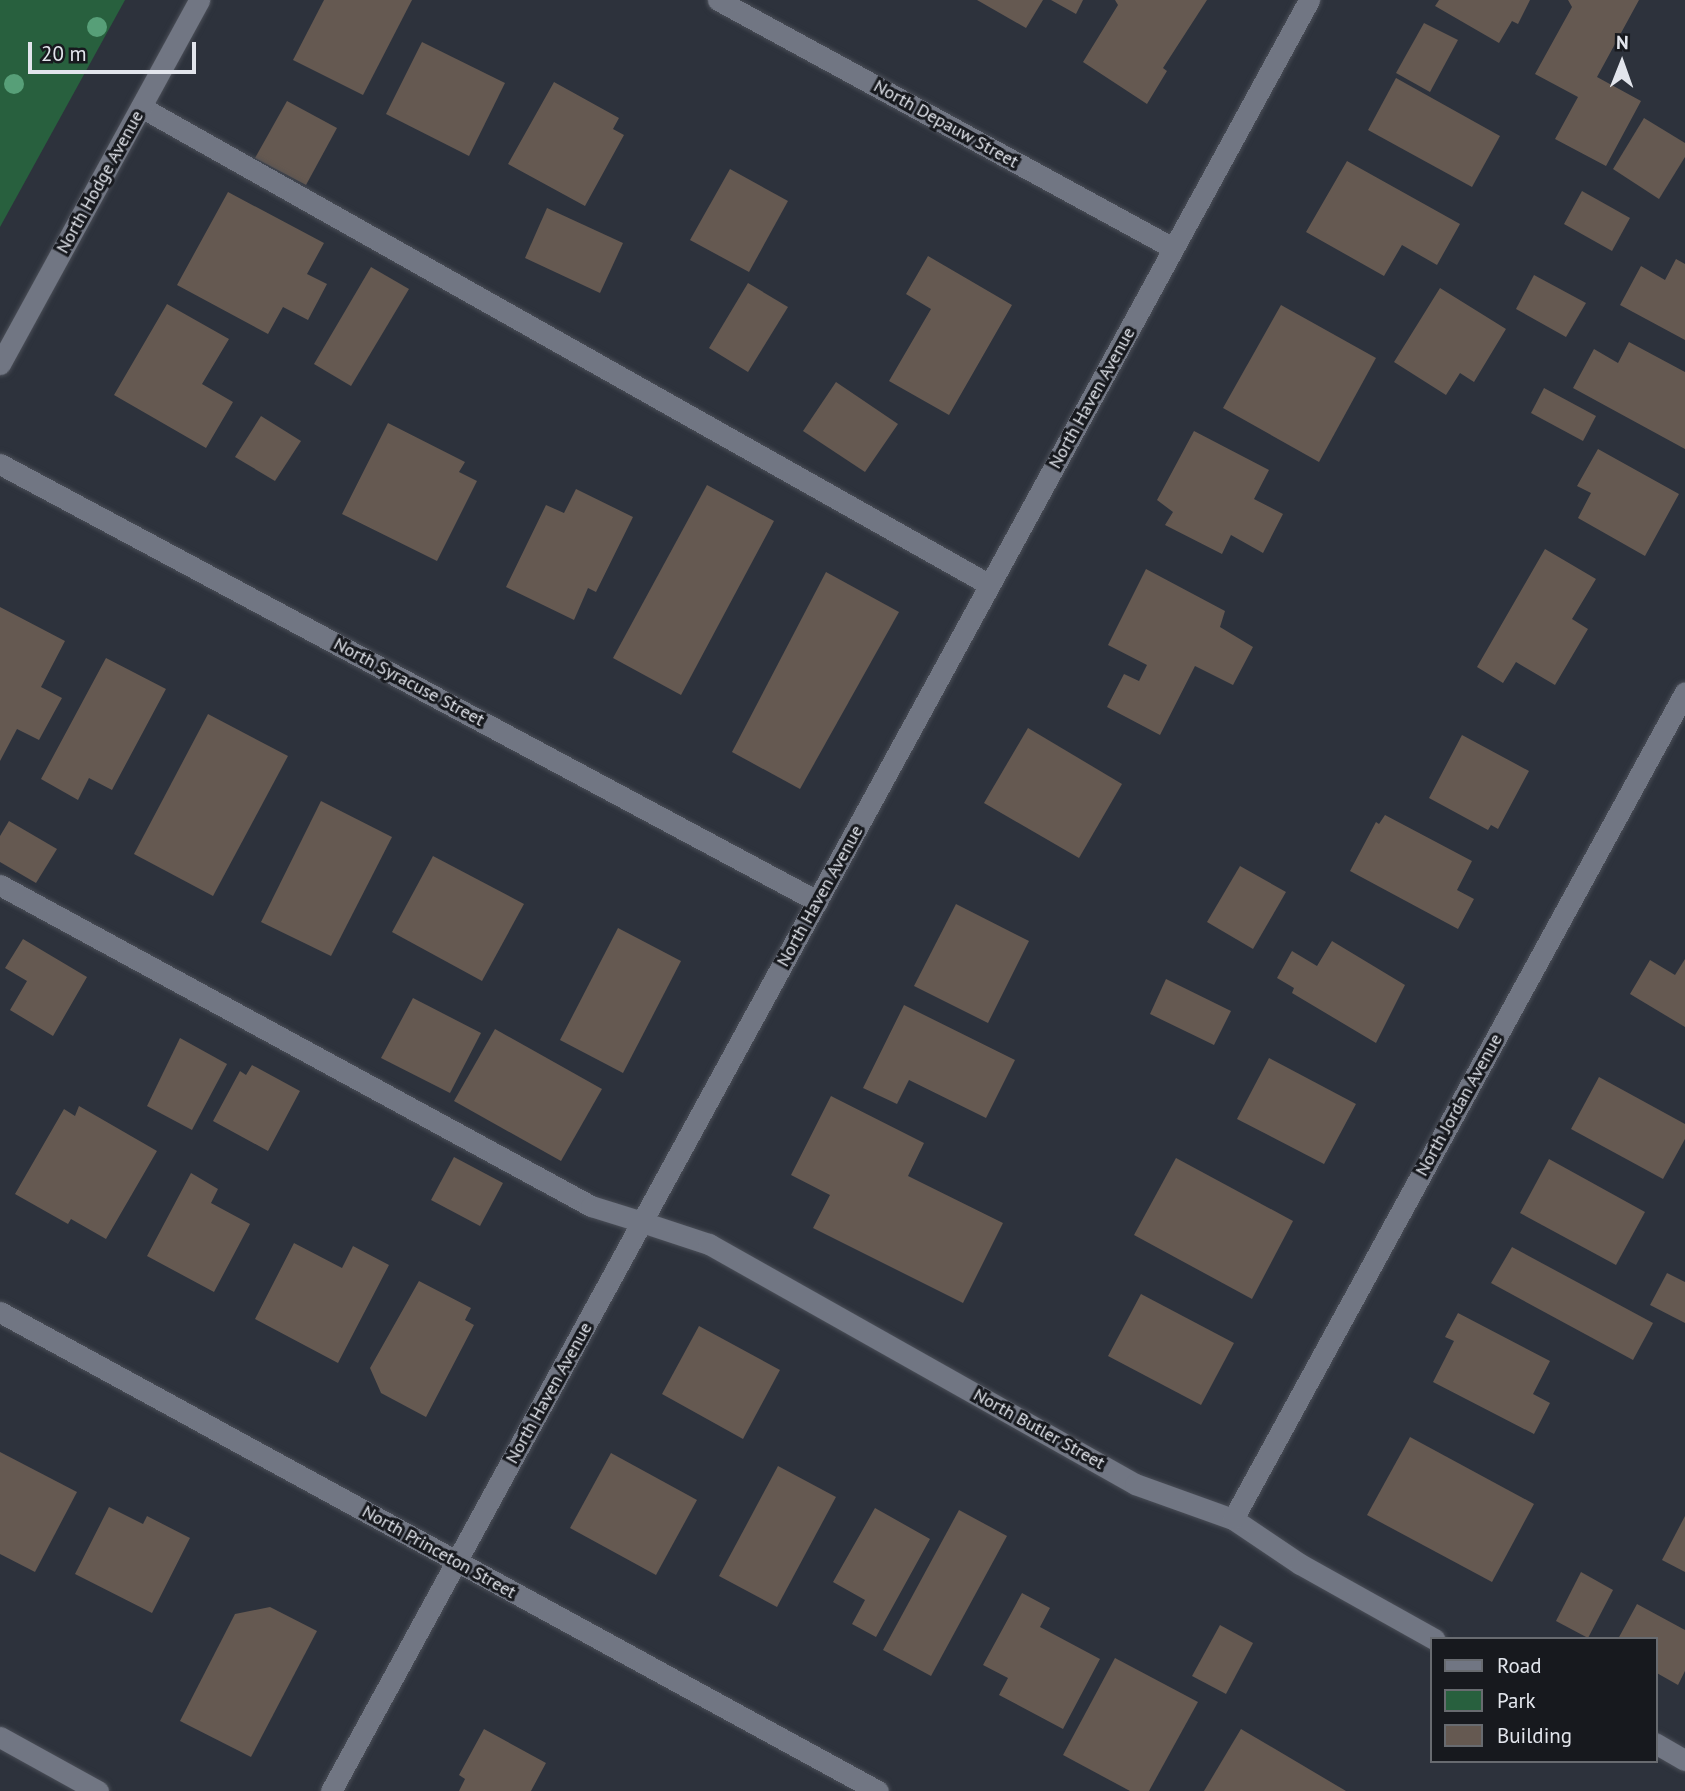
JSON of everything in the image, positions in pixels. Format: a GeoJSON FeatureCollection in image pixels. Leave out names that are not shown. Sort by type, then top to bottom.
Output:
{"type":"FeatureCollection","features":[{"type":"Feature","properties":{"kind":"street","name":"North Hodge Avenue"},"geometry":{"type":"LineString","coordinates":[[0,365],[199,0]]}},
{"type":"Feature","properties":{"kind":"street","name":"North Depauw Street"},"geometry":{"type":"LineString","coordinates":[[718,0],[1173,248]]}},
{"type":"Feature","properties":{"kind":"street","name":"North Haven Avenue"},"geometry":{"type":"LineString","coordinates":[[331,1791],[1309,0]]}},
{"type":"Feature","properties":{"kind":"street"},"geometry":{"type":"LineString","coordinates":[[141,107],[990,585]]}},
{"type":"Feature","properties":{"kind":"street","name":"North Syracuse Street"},"geometry":{"type":"LineString","coordinates":[[0,464],[817,901]]}},
{"type":"Feature","properties":{"kind":"street","name":"North Jordan Avenue"},"geometry":{"type":"LineString","coordinates":[[1233,1519],[1685,692]]}},
{"type":"Feature","properties":{"kind":"street","name":"North Butler Street"},"geometry":{"type":"LineString","coordinates":[[0,885],[591,1206],[709,1244],[1135,1484],[1233,1519],[1300,1564],[1430,1637]]}},
{"type":"Feature","properties":{"kind":"street","name":"North Princeton Street"},"geometry":{"type":"LineString","coordinates":[[0,1312],[878,1791]]}},
{"type":"Feature","properties":{"kind":"street"},"geometry":{"type":"LineString","coordinates":[[0,1737],[98,1791]]}},
{"type":"Feature","properties":{"kind":"street"},"geometry":{"type":"LineString","coordinates":[[1657,1744],[1685,1760]]}},
{"type":"Feature","properties":{"kind":"green space"},"geometry":{"type":"Polygon","coordinates":[[[0,0],[125,0],[0,227],[0,0]]]}},
{"type":"Feature","properties":{"kind":"building"},"geometry":{"type":"Polygon","coordinates":[[[324,0],[412,0],[363,95],[293,60],[324,0]]]}},
{"type":"Feature","properties":{"kind":"building"},"geometry":{"type":"Polygon","coordinates":[[[977,0],[1043,0],[1026,28],[977,0]]]}},
{"type":"Feature","properties":{"kind":"building"},"geometry":{"type":"Polygon","coordinates":[[[1051,0],[1083,0],[1076,14],[1051,0]]]}},
{"type":"Feature","properties":{"kind":"building"},"geometry":{"type":"Polygon","coordinates":[[[1115,0],[1207,0],[1163,68],[1167,71],[1147,104],[1083,62],[1118,5],[1115,0]]]}},
{"type":"Feature","properties":{"kind":"building"},"geometry":{"type":"Polygon","coordinates":[[[1439,0],[1530,0],[1518,24],[1512,21],[1499,43],[1435,6],[1439,0]]]}},
{"type":"Feature","properties":{"kind":"building"},"geometry":{"type":"Polygon","coordinates":[[[1568,0],[1639,0],[1597,77],[1641,101],[1606,166],[1555,139],[1578,97],[1535,74],[1572,7],[1568,0]]]}},
{"type":"Feature","properties":{"kind":"building"},"geometry":{"type":"Polygon","coordinates":[[[1424,23],[1458,40],[1430,92],[1396,73],[1424,23]]]}},
{"type":"Feature","properties":{"kind":"building"},"geometry":{"type":"Polygon","coordinates":[[[422,42],[505,83],[469,156],[386,114],[422,42]]]}},
{"type":"Feature","properties":{"kind":"building"},"geometry":{"type":"Polygon","coordinates":[[[1396,78],[1500,136],[1472,187],[1368,130],[1396,78]]]}},
{"type":"Feature","properties":{"kind":"building"},"geometry":{"type":"Polygon","coordinates":[[[554,82],[619,118],[613,129],[624,135],[585,206],[508,164],[554,82]]]}},
{"type":"Feature","properties":{"kind":"building"},"geometry":{"type":"Polygon","coordinates":[[[287,101],[337,128],[306,185],[255,158],[287,101]]]}},
{"type":"Feature","properties":{"kind":"building"},"geometry":{"type":"Polygon","coordinates":[[[1644,118],[1685,143],[1685,157],[1659,199],[1613,169],[1644,118]]]}},
{"type":"Feature","properties":{"kind":"building"},"geometry":{"type":"Polygon","coordinates":[[[1347,161],[1460,224],[1437,265],[1402,245],[1384,276],[1306,232],[1347,161]]]}},
{"type":"Feature","properties":{"kind":"building"},"geometry":{"type":"Polygon","coordinates":[[[730,169],[788,201],[749,272],[690,240],[730,169]]]}},
{"type":"Feature","properties":{"kind":"building"},"geometry":{"type":"Polygon","coordinates":[[[1582,191],[1630,218],[1612,251],[1564,224],[1582,191]]]}},
{"type":"Feature","properties":{"kind":"building"},"geometry":{"type":"Polygon","coordinates":[[[228,192],[324,243],[307,274],[327,284],[308,320],[283,307],[268,334],[177,285],[228,192]]]}},
{"type":"Feature","properties":{"kind":"building"},"geometry":{"type":"Polygon","coordinates":[[[547,208],[623,243],[600,293],[525,258],[547,208]]]}},
{"type":"Feature","properties":{"kind":"building"},"geometry":{"type":"Polygon","coordinates":[[[928,256],[1012,305],[949,415],[889,381],[931,309],[906,294],[928,256]]]}},
{"type":"Feature","properties":{"kind":"building"},"geometry":{"type":"Polygon","coordinates":[[[1676,259],[1685,264],[1685,340],[1620,305],[1641,266],[1665,280],[1676,259]]]}},
{"type":"Feature","properties":{"kind":"building"},"geometry":{"type":"Polygon","coordinates":[[[371,267],[409,289],[351,386],[314,364],[371,267]]]}},
{"type":"Feature","properties":{"kind":"building"},"geometry":{"type":"Polygon","coordinates":[[[1534,275],[1586,303],[1566,337],[1516,309],[1534,275]]]}},
{"type":"Feature","properties":{"kind":"building"},"geometry":{"type":"Polygon","coordinates":[[[748,283],[788,307],[748,372],[709,348],[748,283]]]}},
{"type":"Feature","properties":{"kind":"building"},"geometry":{"type":"Polygon","coordinates":[[[1440,288],[1506,329],[1474,382],[1460,373],[1446,395],[1394,362],[1440,288]]]}},
{"type":"Feature","properties":{"kind":"building"},"geometry":{"type":"Polygon","coordinates":[[[167,304],[229,339],[202,384],[233,402],[206,448],[114,395],[167,304]]]}},
{"type":"Feature","properties":{"kind":"building"},"geometry":{"type":"Polygon","coordinates":[[[1281,305],[1376,358],[1319,462],[1223,408],[1281,305]]]}},
{"type":"Feature","properties":{"kind":"building"},"geometry":{"type":"Polygon","coordinates":[[[1629,342],[1685,372],[1685,449],[1573,388],[1594,349],[1618,363],[1629,342]]]}},
{"type":"Feature","properties":{"kind":"building"},"geometry":{"type":"Polygon","coordinates":[[[836,382],[898,424],[865,472],[803,431],[836,382]]]}},
{"type":"Feature","properties":{"kind":"building"},"geometry":{"type":"Polygon","coordinates":[[[1544,388],[1596,416],[1583,441],[1531,413],[1544,388]]]}},
{"type":"Feature","properties":{"kind":"building"},"geometry":{"type":"Polygon","coordinates":[[[261,416],[301,441],[275,481],[235,457],[261,416]]]}},
{"type":"Feature","properties":{"kind":"building"},"geometry":{"type":"Polygon","coordinates":[[[388,423],[465,462],[459,472],[477,481],[437,561],[342,514],[388,423]]]}},
{"type":"Feature","properties":{"kind":"building"},"geometry":{"type":"Polygon","coordinates":[[[1194,431],[1269,470],[1254,499],[1283,514],[1263,553],[1231,535],[1222,554],[1165,525],[1173,512],[1157,500],[1194,431]]]}},
{"type":"Feature","properties":{"kind":"building"},"geometry":{"type":"Polygon","coordinates":[[[1598,449],[1679,494],[1645,556],[1578,518],[1591,493],[1577,486],[1598,449]]]}},
{"type":"Feature","properties":{"kind":"building"},"geometry":{"type":"Polygon","coordinates":[[[707,485],[774,521],[681,695],[613,658],[707,485]]]}},
{"type":"Feature","properties":{"kind":"building"},"geometry":{"type":"Polygon","coordinates":[[[576,489],[633,517],[596,592],[588,588],[574,620],[506,587],[546,505],[564,513],[576,489]]]}},
{"type":"Feature","properties":{"kind":"building"},"geometry":{"type":"Polygon","coordinates":[[[1545,549],[1596,579],[1572,619],[1588,629],[1555,685],[1516,662],[1503,683],[1477,667],[1545,549]]]}},
{"type":"Feature","properties":{"kind":"building"},"geometry":{"type":"Polygon","coordinates":[[[1146,569],[1225,611],[1220,627],[1253,647],[1233,685],[1195,666],[1160,735],[1107,707],[1124,674],[1139,681],[1147,665],[1108,645],[1146,569]]]}},
{"type":"Feature","properties":{"kind":"building"},"geometry":{"type":"Polygon","coordinates":[[[826,572],[899,612],[800,789],[732,752],[826,572]]]}},
{"type":"Feature","properties":{"kind":"building"},"geometry":{"type":"Polygon","coordinates":[[[0,607],[65,641],[41,687],[62,698],[39,740],[17,729],[0,761],[0,607]]]}},
{"type":"Feature","properties":{"kind":"building"},"geometry":{"type":"Polygon","coordinates":[[[106,658],[166,689],[112,790],[89,778],[78,800],[41,779],[106,658]]]}},
{"type":"Feature","properties":{"kind":"building"},"geometry":{"type":"Polygon","coordinates":[[[208,714],[288,756],[213,896],[134,854],[208,714]]]}},
{"type":"Feature","properties":{"kind":"building"},"geometry":{"type":"Polygon","coordinates":[[[1028,728],[1122,784],[1079,858],[984,803],[1028,728]]]}},
{"type":"Feature","properties":{"kind":"building"},"geometry":{"type":"Polygon","coordinates":[[[1462,735],[1529,771],[1498,829],[1491,825],[1488,830],[1429,798],[1462,735]]]}},
{"type":"Feature","properties":{"kind":"building"},"geometry":{"type":"Polygon","coordinates":[[[321,801],[392,837],[331,956],[261,922],[321,801]]]}},
{"type":"Feature","properties":{"kind":"building"},"geometry":{"type":"Polygon","coordinates":[[[1385,815],[1472,861],[1457,890],[1474,899],[1458,929],[1350,871],[1376,822],[1379,824],[1385,815]]]}},
{"type":"Feature","properties":{"kind":"building"},"geometry":{"type":"Polygon","coordinates":[[[9,821],[57,849],[36,883],[0,862],[0,836],[9,821]]]}},
{"type":"Feature","properties":{"kind":"building"},"geometry":{"type":"Polygon","coordinates":[[[433,856],[524,904],[482,981],[392,932],[433,856]]]}},
{"type":"Feature","properties":{"kind":"building"},"geometry":{"type":"Polygon","coordinates":[[[1240,866],[1286,892],[1253,949],[1207,922],[1240,866]]]}},
{"type":"Feature","properties":{"kind":"building"},"geometry":{"type":"Polygon","coordinates":[[[956,904],[1029,941],[988,1023],[914,986],[956,904]]]}},
{"type":"Feature","properties":{"kind":"building"},"geometry":{"type":"Polygon","coordinates":[[[618,928],[681,961],[623,1073],[560,1040],[618,928]]]}},
{"type":"Feature","properties":{"kind":"building"},"geometry":{"type":"Polygon","coordinates":[[[23,939],[87,977],[53,1036],[10,1010],[27,981],[5,968],[23,939]]]}},
{"type":"Feature","properties":{"kind":"building"},"geometry":{"type":"Polygon","coordinates":[[[1332,941],[1405,985],[1376,1043],[1292,993],[1294,988],[1277,978],[1292,951],[1317,966],[1332,941]]]}},
{"type":"Feature","properties":{"kind":"building"},"geometry":{"type":"Polygon","coordinates":[[[1685,959],[1685,1027],[1630,994],[1650,960],[1675,975],[1685,959]]]}},
{"type":"Feature","properties":{"kind":"building"},"geometry":{"type":"Polygon","coordinates":[[[1166,979],[1231,1011],[1214,1045],[1150,1014],[1166,979]]]}},
{"type":"Feature","properties":{"kind":"building"},"geometry":{"type":"Polygon","coordinates":[[[413,998],[481,1033],[450,1093],[381,1058],[413,998]]]}},
{"type":"Feature","properties":{"kind":"building"},"geometry":{"type":"Polygon","coordinates":[[[904,1005],[1015,1060],[986,1118],[909,1080],[897,1104],[863,1088],[904,1005]]]}},
{"type":"Feature","properties":{"kind":"building"},"geometry":{"type":"Polygon","coordinates":[[[495,1029],[602,1089],[561,1161],[454,1101],[495,1029]]]}},
{"type":"Feature","properties":{"kind":"building"},"geometry":{"type":"Polygon","coordinates":[[[180,1038],[227,1064],[192,1130],[147,1106],[180,1038]]]}},
{"type":"Feature","properties":{"kind":"building"},"geometry":{"type":"Polygon","coordinates":[[[1269,1058],[1356,1104],[1324,1164],[1237,1119],[1269,1058]]]}},
{"type":"Feature","properties":{"kind":"building"},"geometry":{"type":"Polygon","coordinates":[[[252,1065],[300,1091],[268,1151],[213,1121],[240,1071],[246,1075],[252,1065]]]}},
{"type":"Feature","properties":{"kind":"building"},"geometry":{"type":"Polygon","coordinates":[[[1599,1077],[1685,1124],[1685,1139],[1663,1179],[1571,1129],[1599,1077]]]}},
{"type":"Feature","properties":{"kind":"building"},"geometry":{"type":"Polygon","coordinates":[[[831,1096],[924,1143],[908,1176],[1003,1223],[963,1303],[813,1228],[830,1195],[791,1175],[831,1096]]]}},
{"type":"Feature","properties":{"kind":"building"},"geometry":{"type":"Polygon","coordinates":[[[79,1106],[157,1151],[106,1239],[71,1219],[68,1224],[15,1194],[64,1109],[75,1116],[79,1106]]]}},
{"type":"Feature","properties":{"kind":"building"},"geometry":{"type":"Polygon","coordinates":[[[454,1157],[503,1183],[480,1226],[431,1200],[454,1157]]]}},
{"type":"Feature","properties":{"kind":"building"},"geometry":{"type":"Polygon","coordinates":[[[1176,1158],[1293,1221],[1252,1299],[1134,1235],[1176,1158]]]}},
{"type":"Feature","properties":{"kind":"building"},"geometry":{"type":"Polygon","coordinates":[[[1549,1159],[1645,1212],[1616,1265],[1520,1213],[1549,1159]]]}},
{"type":"Feature","properties":{"kind":"building"},"geometry":{"type":"Polygon","coordinates":[[[191,1173],[218,1189],[211,1203],[250,1224],[214,1292],[147,1256],[191,1173]]]}},
{"type":"Feature","properties":{"kind":"building"},"geometry":{"type":"Polygon","coordinates":[[[294,1243],[342,1268],[353,1246],[389,1265],[338,1363],[255,1319],[294,1243]]]}},
{"type":"Feature","properties":{"kind":"building"},"geometry":{"type":"Polygon","coordinates":[[[1512,1247],[1653,1323],[1633,1360],[1491,1283],[1512,1247]]]}},
{"type":"Feature","properties":{"kind":"building"},"geometry":{"type":"Polygon","coordinates":[[[1667,1273],[1685,1282],[1685,1323],[1650,1305],[1667,1273]]]}},
{"type":"Feature","properties":{"kind":"building"},"geometry":{"type":"Polygon","coordinates":[[[419,1281],[471,1308],[465,1320],[474,1325],[426,1417],[381,1393],[370,1368],[419,1281]]]}},
{"type":"Feature","properties":{"kind":"building"},"geometry":{"type":"Polygon","coordinates":[[[1141,1294],[1234,1343],[1201,1405],[1108,1356],[1141,1294]]]}},
{"type":"Feature","properties":{"kind":"building"},"geometry":{"type":"Polygon","coordinates":[[[1458,1313],[1550,1361],[1533,1394],[1550,1403],[1534,1434],[1433,1382],[1454,1341],[1445,1337],[1458,1313]]]}},
{"type":"Feature","properties":{"kind":"building"},"geometry":{"type":"Polygon","coordinates":[[[699,1326],[780,1370],[743,1439],[662,1394],[699,1326]]]}},
{"type":"Feature","properties":{"kind":"building"},"geometry":{"type":"Polygon","coordinates":[[[1410,1437],[1534,1504],[1492,1582],[1367,1515],[1410,1437]]]}},
{"type":"Feature","properties":{"kind":"building"},"geometry":{"type":"Polygon","coordinates":[[[0,1452],[77,1492],[35,1572],[0,1554],[0,1452]]]}},
{"type":"Feature","properties":{"kind":"building"},"geometry":{"type":"Polygon","coordinates":[[[611,1453],[697,1500],[656,1575],[570,1528],[611,1453]]]}},
{"type":"Feature","properties":{"kind":"building"},"geometry":{"type":"Polygon","coordinates":[[[778,1466],[836,1497],[777,1607],[719,1576],[778,1466]]]}},
{"type":"Feature","properties":{"kind":"building"},"geometry":{"type":"Polygon","coordinates":[[[109,1507],[143,1524],[147,1516],[190,1538],[152,1613],[75,1574],[109,1507]]]}},
{"type":"Feature","properties":{"kind":"building"},"geometry":{"type":"Polygon","coordinates":[[[875,1508],[930,1539],[876,1637],[852,1624],[865,1600],[833,1582],[875,1508]]]}},
{"type":"Feature","properties":{"kind":"building"},"geometry":{"type":"Polygon","coordinates":[[[959,1510],[1007,1536],[931,1676],[883,1650],[959,1510]]]}},
{"type":"Feature","properties":{"kind":"building"},"geometry":{"type":"Polygon","coordinates":[[[1685,1516],[1685,1572],[1662,1560],[1685,1516]]]}},
{"type":"Feature","properties":{"kind":"building"},"geometry":{"type":"Polygon","coordinates":[[[1581,1572],[1613,1590],[1589,1637],[1556,1621],[1581,1572]]]}},
{"type":"Feature","properties":{"kind":"building"},"geometry":{"type":"Polygon","coordinates":[[[1022,1593],[1050,1608],[1040,1627],[1100,1659],[1063,1729],[999,1695],[1008,1678],[983,1665],[1022,1593]]]}},
{"type":"Feature","properties":{"kind":"building"},"geometry":{"type":"Polygon","coordinates":[[[1637,1604],[1685,1630],[1685,1671],[1678,1685],[1657,1673],[1657,1637],[1619,1637],[1637,1604]]]}},
{"type":"Feature","properties":{"kind":"building"},"geometry":{"type":"Polygon","coordinates":[[[270,1607],[317,1631],[251,1757],[180,1721],[235,1614],[270,1607]]]}},
{"type":"Feature","properties":{"kind":"building"},"geometry":{"type":"Polygon","coordinates":[[[1220,1625],[1253,1643],[1226,1694],[1192,1676],[1220,1625]]]}},
{"type":"Feature","properties":{"kind":"building"},"geometry":{"type":"Polygon","coordinates":[[[1115,1658],[1198,1702],[1149,1791],[1130,1791],[1063,1755],[1115,1658]]]}},
{"type":"Feature","properties":{"kind":"building"},"geometry":{"type":"Polygon","coordinates":[[[484,1729],[546,1763],[531,1791],[459,1791],[465,1779],[459,1775],[484,1729]]]}},
{"type":"Feature","properties":{"kind":"building"},"geometry":{"type":"Polygon","coordinates":[[[1241,1729],[1346,1791],[1204,1791],[1241,1729]]]}}]}
